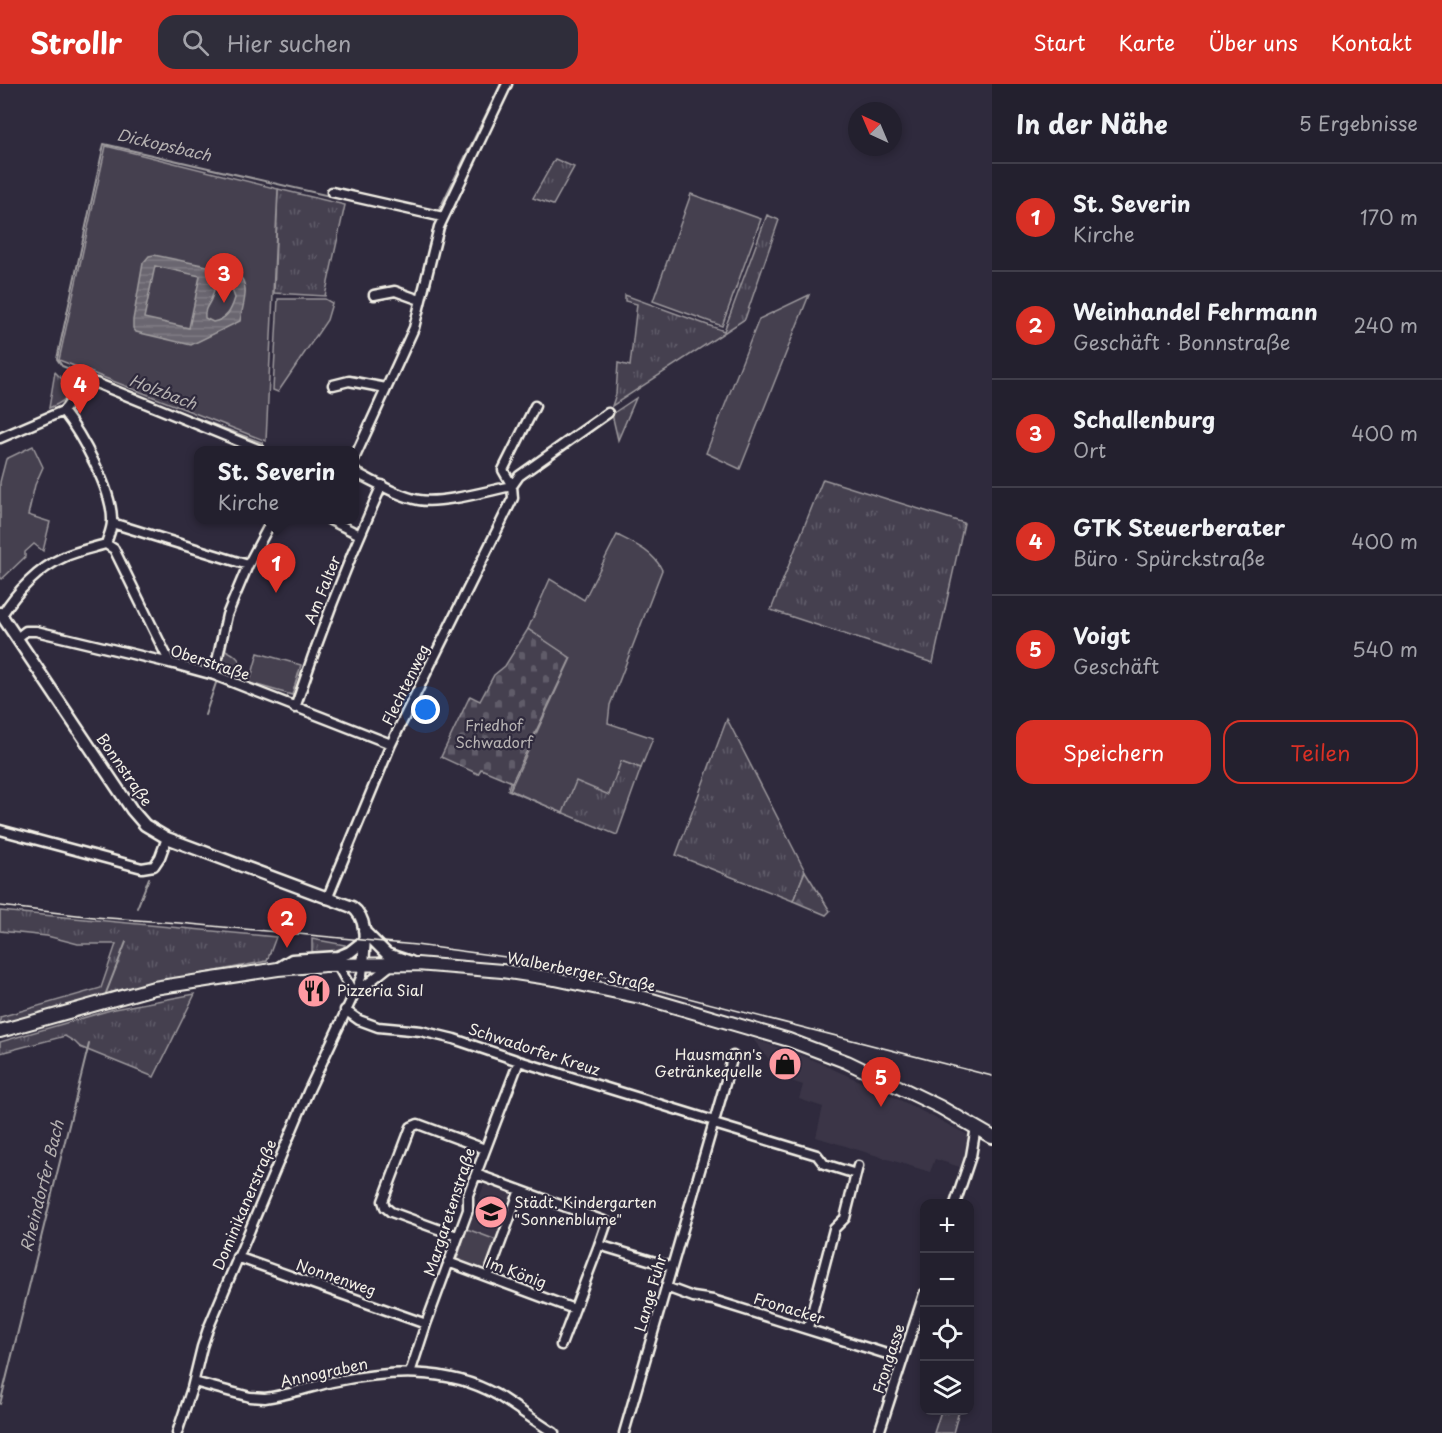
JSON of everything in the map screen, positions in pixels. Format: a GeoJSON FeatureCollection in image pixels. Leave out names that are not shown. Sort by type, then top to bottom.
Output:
{"type":"FeatureCollection","features":[{"type":"Feature","properties":{"kind":"main road","name":"Walberberger Straße"},"geometry":{"type":"LineString","coordinates":[[0,1031],[154,988],[278,969],[363,965],[389,959],[417,964],[501,970],[645,998],[789,1040],[847,1062],[940,1107],[992,1137]]}},
{"type":"Feature","properties":{"kind":"street"},"geometry":{"type":"LineString","coordinates":[[359,448],[414,328],[443,217],[507,84]]}},
{"type":"Feature","properties":{"kind":"street"},"geometry":{"type":"LineString","coordinates":[[332,192],[443,217]]}},
{"type":"Feature","properties":{"kind":"street"},"geometry":{"type":"LineString","coordinates":[[374,295],[395,291],[420,300]]}},
{"type":"Feature","properties":{"kind":"street"},"geometry":{"type":"LineString","coordinates":[[333,385],[348,381],[386,388]]}},
{"type":"Feature","properties":{"kind":"street"},"geometry":{"type":"LineString","coordinates":[[0,438],[63,411],[71,404],[82,384],[96,383],[250,446]]}},
{"type":"Feature","properties":{"kind":"street"},"geometry":{"type":"LineString","coordinates":[[512,486],[503,470],[535,406]]}},
{"type":"Feature","properties":{"kind":"street"},"geometry":{"type":"LineString","coordinates":[[63,411],[77,429],[111,508],[112,523],[106,544]]}},
{"type":"Feature","properties":{"kind":"street"},"geometry":{"type":"LineString","coordinates":[[359,474],[411,498],[434,501],[512,486],[519,476],[608,413]]}},
{"type":"Feature","properties":{"kind":"street","name":"Am Falter"},"geometry":{"type":"LineString","coordinates":[[295,708],[315,647],[382,485]]}},
{"type":"Feature","properties":{"kind":"street","name":"Flechtenweg"},"geometry":{"type":"LineString","coordinates":[[327,899],[391,744],[513,498],[512,486]]}},
{"type":"Feature","properties":{"kind":"street"},"geometry":{"type":"LineString","coordinates":[[112,523],[248,565]]}},
{"type":"Feature","properties":{"kind":"street"},"geometry":{"type":"LineString","coordinates":[[214,675],[227,615],[248,565],[269,524]]}},
{"type":"Feature","properties":{"kind":"street"},"geometry":{"type":"LineString","coordinates":[[339,524],[360,535]]}},
{"type":"Feature","properties":{"kind":"street"},"geometry":{"type":"LineString","coordinates":[[2,620],[10,602],[45,568],[65,556],[106,544],[114,549],[170,663]]}},
{"type":"Feature","properties":{"kind":"street","name":"Bonnstraße"},"geometry":{"type":"LineString","coordinates":[[2,620],[132,810],[145,825],[167,838],[357,911],[363,921],[364,936],[389,959]]}},
{"type":"Feature","properties":{"kind":"street","name":"Oberstraße"},"geometry":{"type":"LineString","coordinates":[[16,638],[26,631],[36,631],[214,675],[391,744]]}},
{"type":"Feature","properties":{"kind":"street"},"geometry":{"type":"LineString","coordinates":[[0,830],[142,868],[154,866],[167,838]]}},
{"type":"Feature","properties":{"kind":"street"},"geometry":{"type":"LineString","coordinates":[[363,965],[364,936]]}},
{"type":"Feature","properties":{"kind":"street"},"geometry":{"type":"LineString","coordinates":[[278,969],[292,960],[338,957],[350,952],[364,936]]}},
{"type":"Feature","properties":{"kind":"street","name":"Dominikanerstraße"},"geometry":{"type":"LineString","coordinates":[[354,994],[389,959]]}},
{"type":"Feature","properties":{"kind":"street","name":"Dominikanerstraße"},"geometry":{"type":"LineString","coordinates":[[177,1433],[194,1382],[202,1347],[237,1257],[308,1092],[354,994],[362,975],[363,965]]}},
{"type":"Feature","properties":{"kind":"street"},"geometry":{"type":"LineString","coordinates":[[338,966],[346,976],[354,994]]}},
{"type":"Feature","properties":{"kind":"street","name":"Schwadorfer Kreuz"},"geometry":{"type":"LineString","coordinates":[[345,1010],[359,1020],[378,1027],[421,1031],[454,1039],[817,1155],[824,1164],[857,1170],[845,1218],[834,1229],[808,1328]]}},
{"type":"Feature","properties":{"kind":"street","name":"Lange Fuhr"},"geometry":{"type":"LineString","coordinates":[[624,1433],[733,1056]]}},
{"type":"Feature","properties":{"kind":"street","name":"Margaretenstraße"},"geometry":{"type":"LineString","coordinates":[[410,1373],[468,1210],[468,1195],[519,1061]]}},
{"type":"Feature","properties":{"kind":"street"},"geometry":{"type":"LineString","coordinates":[[457,1236],[391,1212],[385,1207],[383,1201],[411,1127],[418,1124],[485,1149]]}},
{"type":"Feature","properties":{"kind":"street"},"geometry":{"type":"LineString","coordinates":[[956,1199],[971,1156],[976,1127]]}},
{"type":"Feature","properties":{"kind":"street"},"geometry":{"type":"LineString","coordinates":[[476,1174],[607,1222],[561,1345]]}},
{"type":"Feature","properties":{"kind":"street"},"geometry":{"type":"LineString","coordinates":[[488,1277],[520,1190]]}},
{"type":"Feature","properties":{"kind":"street"},"geometry":{"type":"LineString","coordinates":[[599,1245],[672,1267]]}},
{"type":"Feature","properties":{"kind":"street","name":"Nonnenweg"},"geometry":{"type":"LineString","coordinates":[[237,1257],[426,1324]]}},
{"type":"Feature","properties":{"kind":"street","name":"Im König"},"geometry":{"type":"LineString","coordinates":[[448,1262],[574,1309]]}},
{"type":"Feature","properties":{"kind":"street","name":"Fronacker"},"geometry":{"type":"LineString","coordinates":[[666,1287],[693,1297],[713,1300],[808,1328],[903,1359]]}},
{"type":"Feature","properties":{"kind":"street","name":"Frongasse"},"geometry":{"type":"LineString","coordinates":[[879,1433],[920,1306]]}},
{"type":"Feature","properties":{"kind":"street","name":"Annograben"},"geometry":{"type":"LineString","coordinates":[[194,1382],[250,1397],[265,1398],[365,1376],[431,1374],[479,1387],[554,1433]]}},
{"type":"Feature","properties":{"kind":"shaded area"},"geometry":{"type":"Polygon","coordinates":[[[154,255],[236,272],[241,277],[245,288],[240,321],[191,345],[136,332],[133,328],[133,320],[143,263],[149,256],[154,255]],[[155,266],[144,318],[189,328],[200,276],[155,266]],[[220,283],[215,288],[205,311],[205,318],[213,322],[228,314],[235,298],[231,287],[220,283]]]}},
{"type":"Feature","properties":{"kind":"shaded area"},"geometry":{"type":"Polygon","coordinates":[[[753,1039],[806,1057],[888,1094],[970,1136],[963,1168],[935,1159],[930,1172],[816,1137],[823,1107],[799,1099],[803,1085],[783,1078],[785,1071],[776,1068],[753,1039]]]}},
{"type":"Feature","properties":{"kind":"shaded area","name":"Städt. Kindergarten \"Sonnenblume\""},"geometry":{"type":"Polygon","coordinates":[[[485,1183],[515,1193],[499,1241],[467,1229],[485,1183]]]}},
{"type":"Feature","properties":{"kind":"green space"},"geometry":{"type":"Polygon","coordinates":[[[106,146],[278,189],[266,441],[59,360],[106,146]]]}},
{"type":"Feature","properties":{"kind":"green space"},"geometry":{"type":"Polygon","coordinates":[[[555,159],[574,167],[553,205],[533,198],[555,159]]]}},
{"type":"Feature","properties":{"kind":"green space"},"geometry":{"type":"Polygon","coordinates":[[[278,189],[345,205],[325,296],[274,293],[278,189]]]}},
{"type":"Feature","properties":{"kind":"green space"},"geometry":{"type":"Polygon","coordinates":[[[691,194],[761,219],[722,326],[653,301],[691,194]]]}},
{"type":"Feature","properties":{"kind":"green space"},"geometry":{"type":"Polygon","coordinates":[[[767,215],[779,220],[745,319],[612,406],[616,394],[618,363],[630,366],[637,304],[625,301],[625,295],[724,331],[767,215]]]}},
{"type":"Feature","properties":{"kind":"green space"},"geometry":{"type":"Polygon","coordinates":[[[809,295],[740,469],[706,453],[759,319],[809,295]]]}},
{"type":"Feature","properties":{"kind":"green space"},"geometry":{"type":"Polygon","coordinates":[[[278,299],[325,299],[332,303],[327,320],[278,392],[273,390],[278,299]]]}},
{"type":"Feature","properties":{"kind":"green space"},"geometry":{"type":"Polygon","coordinates":[[[55,372],[69,386],[63,400],[49,408],[55,372]]]}},
{"type":"Feature","properties":{"kind":"green space"},"geometry":{"type":"Polygon","coordinates":[[[636,398],[618,440],[612,414],[636,398]]]}},
{"type":"Feature","properties":{"kind":"green space"},"geometry":{"type":"Polygon","coordinates":[[[33,446],[43,467],[35,485],[28,515],[50,522],[43,551],[34,544],[25,552],[25,557],[2,579],[0,577],[0,482],[6,459],[33,446]]]}},
{"type":"Feature","properties":{"kind":"green space"},"geometry":{"type":"Polygon","coordinates":[[[823,479],[964,523],[933,663],[771,610],[823,479]]]}},
{"type":"Feature","properties":{"kind":"green space"},"geometry":{"type":"Polygon","coordinates":[[[617,535],[648,553],[662,570],[610,705],[608,723],[653,738],[641,768],[621,761],[609,795],[576,781],[563,813],[510,790],[571,658],[528,629],[550,579],[584,600],[617,535]]]}},
{"type":"Feature","properties":{"kind":"green space","name":"Friedhof Schwadorf"},"geometry":{"type":"Polygon","coordinates":[[[528,629],[571,657],[512,782],[481,769],[478,774],[441,757],[470,696],[480,701],[494,675],[505,666],[528,629]]]}},
{"type":"Feature","properties":{"kind":"green space"},"geometry":{"type":"Polygon","coordinates":[[[223,649],[238,659],[243,675],[251,678],[258,653],[301,665],[292,695],[250,683],[245,685],[227,677],[219,669],[223,649]]]}},
{"type":"Feature","properties":{"kind":"green space"},"geometry":{"type":"Polygon","coordinates":[[[727,719],[805,871],[793,901],[676,855],[727,719]]]}},
{"type":"Feature","properties":{"kind":"green space"},"geometry":{"type":"Polygon","coordinates":[[[622,761],[641,768],[617,835],[508,790],[510,782],[512,782],[510,790],[576,781],[622,761]]]}},
{"type":"Feature","properties":{"kind":"green space"},"geometry":{"type":"Polygon","coordinates":[[[805,871],[830,911],[826,915],[793,901],[805,871]]]}},
{"type":"Feature","properties":{"kind":"green space"},"geometry":{"type":"Polygon","coordinates":[[[0,911],[276,937],[267,961],[146,985],[0,1026],[0,1017],[101,988],[116,944],[78,944],[47,936],[0,931],[0,911]]]}},
{"type":"Feature","properties":{"kind":"green space"},"geometry":{"type":"Polygon","coordinates":[[[312,939],[345,945],[342,951],[318,954],[312,951],[312,939]]]}},
{"type":"Feature","properties":{"kind":"green space"},"geometry":{"type":"Polygon","coordinates":[[[195,994],[154,1077],[80,1047],[65,1036],[0,1053],[0,1042],[114,1009],[195,994]]]}},
{"type":"Feature","properties":{"kind":"green space"},"geometry":{"type":"Polygon","coordinates":[[[467,1229],[499,1241],[488,1270],[485,1272],[460,1263],[457,1259],[467,1229]]]}},
{"type":"Feature","properties":{"kind":"green space"},"geometry":{"type":"Polygon","coordinates":[[[940,1415],[958,1415],[953,1433],[934,1433],[940,1415]]]}},
{"type":"Feature","properties":{"kind":"waterway","name":"Dickopsbach"},"geometry":{"type":"LineString","coordinates":[[439,210],[501,84]]}},
{"type":"Feature","properties":{"kind":"waterway","name":"Dickopsbach"},"geometry":{"type":"LineString","coordinates":[[98,380],[62,366],[57,359],[104,144],[434,220]]}},
{"type":"Feature","properties":{"kind":"waterway","name":"Holzbach"},"geometry":{"type":"LineString","coordinates":[[125,391],[263,443]]}},
{"type":"Feature","properties":{"kind":"waterway","name":"Holzbach"},"geometry":{"type":"LineString","coordinates":[[205,715],[216,683]]}},
{"type":"Feature","properties":{"kind":"waterway","name":"Holzbach"},"geometry":{"type":"LineString","coordinates":[[137,908],[149,878]]}},
{"type":"Feature","properties":{"kind":"waterway","name":"Holzbach"},"geometry":{"type":"LineString","coordinates":[[106,993],[126,942]]}},
{"type":"Feature","properties":{"kind":"waterway","name":"Rheindorfer Bach"},"geometry":{"type":"LineString","coordinates":[[0,1404],[89,1044]]}},
{"type":"Feature","properties":{"kind":"tram line"},"geometry":{"type":"LineString","coordinates":[[0,906],[94,917],[416,945],[521,959],[595,974],[992,1076]]}},
{"type":"Feature","properties":{"kind":"place","name":"Schallenburg"},"geometry":{"type":"Point","coordinates":[224,303]}},
{"type":"Feature","properties":{"kind":"place","name":"GTK Steuerberater"},"geometry":{"type":"Point","coordinates":[80,414]}},
{"type":"Feature","properties":{"kind":"place","name":"St. Severin"},"geometry":{"type":"Point","coordinates":[276,593]}},
{"type":"Feature","properties":{"kind":"place","name":"Weinhandel Fehrmann"},"geometry":{"type":"Point","coordinates":[287,948]}},
{"type":"Feature","properties":{"kind":"place","name":"Pizzeria Sial"},"geometry":{"type":"Point","coordinates":[314,991]}},
{"type":"Feature","properties":{"kind":"place","name":"Hausmann's Getränkequelle"},"geometry":{"type":"Point","coordinates":[785,1064]}},
{"type":"Feature","properties":{"kind":"place","name":"Voigt"},"geometry":{"type":"Point","coordinates":[881,1107]}},
{"type":"Feature","properties":{"kind":"place","name":"Städt. Kindergarten \"Sonnenblume\""},"geometry":{"type":"Point","coordinates":[491,1212]}}]}
